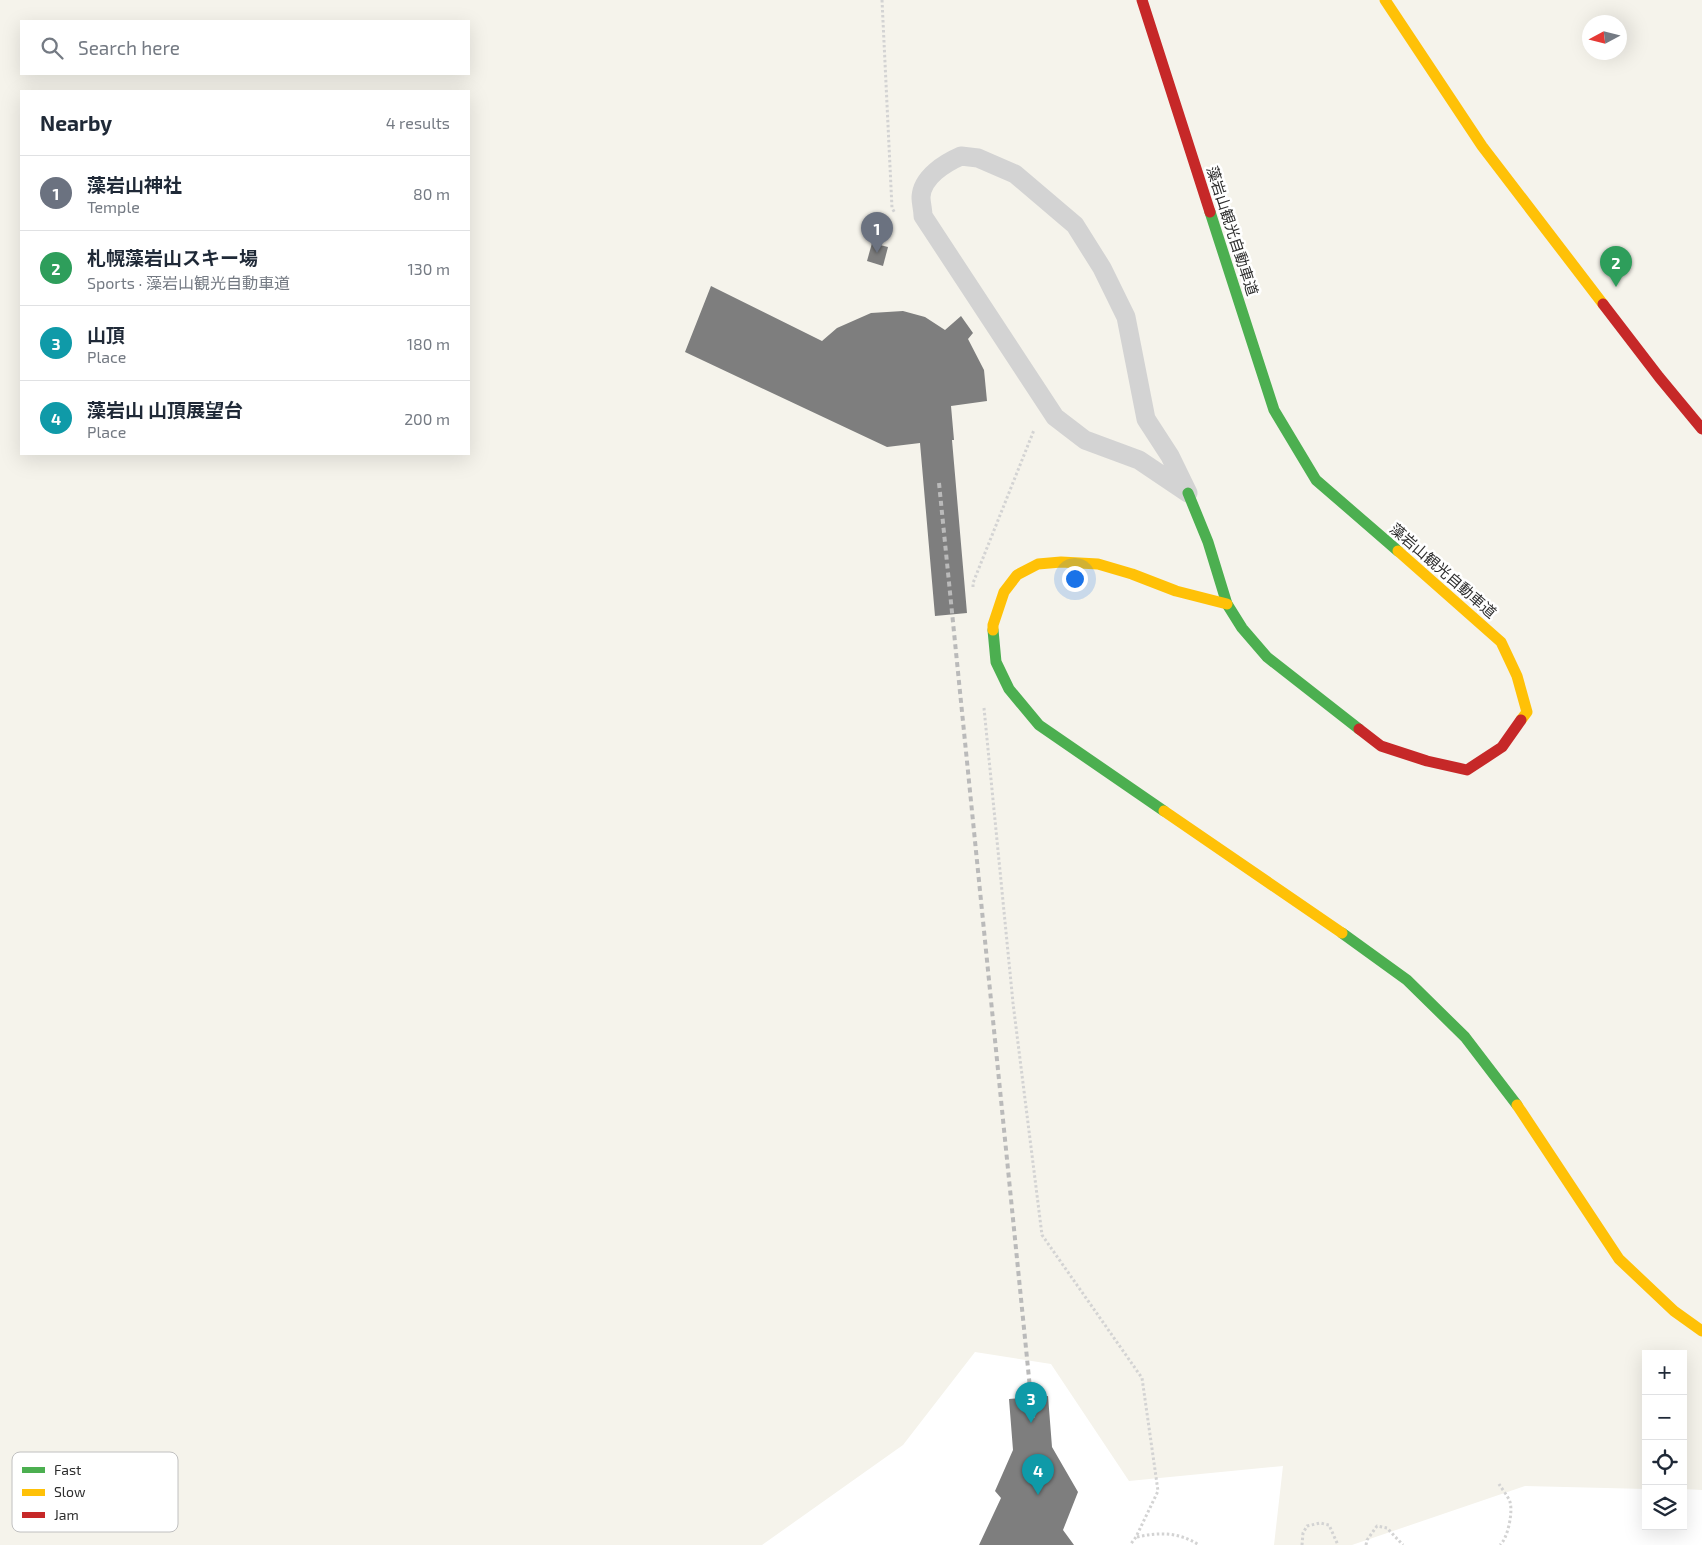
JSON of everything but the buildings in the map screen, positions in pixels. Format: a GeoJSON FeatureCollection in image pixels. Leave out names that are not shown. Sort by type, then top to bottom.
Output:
{"type":"FeatureCollection","features":[{"type":"Feature","properties":{"kind":"street","name":"藻岩山観光自動車道"},"geometry":{"type":"LineString","coordinates":[[1142,0],[1274,410],[1316,480],[1501,642],[1517,676],[1527,712],[1502,747],[1466,770],[1427,761],[1381,746],[1267,657],[1242,628],[1227,604],[1208,542],[1188,493]]}},
{"type":"Feature","properties":{"kind":"street"},"geometry":{"type":"LineString","coordinates":[[1385,0],[1482,146],[1659,377],[1702,429]]}},
{"type":"Feature","properties":{"kind":"street"},"geometry":{"type":"LineString","coordinates":[[1227,604],[1176,591],[1132,574],[1098,564],[1061,562],[1038,564],[1017,575],[1004,592],[993,625],[996,662],[1009,689],[1039,725],[1407,980],[1465,1038],[1507,1090],[1619,1259],[1674,1311],[1702,1330]]}},
{"type":"Feature","properties":{"kind":"lane"},"geometry":{"type":"LineString","coordinates":[[961,156],[978,158],[1015,174],[1075,225],[1102,268],[1126,317],[1146,419],[1170,456],[1188,493],[1139,460],[1085,440],[1055,418],[923,216],[921,195],[929,178],[944,164],[961,156]]}},
{"type":"Feature","properties":{"kind":"path"},"geometry":{"type":"LineString","coordinates":[[974,593],[973,583],[1037,422]]}},
{"type":"Feature","properties":{"kind":"path"},"geometry":{"type":"LineString","coordinates":[[984,700],[1013,1003],[1042,1236],[1142,1378],[1158,1491],[1136,1537],[1130,1545]]}},
{"type":"Feature","properties":{"kind":"path"},"geometry":{"type":"LineString","coordinates":[[1499,1484],[1510,1501],[1511,1517],[1504,1542],[1500,1545]]}},
{"type":"Feature","properties":{"kind":"path"},"geometry":{"type":"LineString","coordinates":[[1302,1545],[1303,1533],[1307,1526],[1320,1523],[1329,1525],[1338,1545]]}},
{"type":"Feature","properties":{"kind":"path"},"geometry":{"type":"LineString","coordinates":[[1366,1545],[1367,1540],[1377,1526],[1387,1528],[1403,1545]]}},
{"type":"Feature","properties":{"kind":"path"},"geometry":{"type":"LineString","coordinates":[[1136,1537],[1171,1533],[1199,1545]]}},
{"type":"Feature","properties":{"kind":"shaded area"},"geometry":{"type":"Polygon","coordinates":[[[0,0],[1702,0],[1702,1490],[1687,1489],[1687,1350],[1642,1350],[1642,1489],[1525,1486],[1352,1545],[1274,1545],[1283,1466],[1129,1481],[1051,1364],[975,1352],[903,1445],[762,1545],[0,1545],[0,0]]]}},
{"type":"Feature","properties":{"kind":"railway"},"geometry":{"type":"LineString","coordinates":[[939,483],[1033,1418]]}},
{"type":"Feature","properties":{"kind":"traffic: fast"},"geometry":{"type":"LineString","coordinates":[[1210,212],[1274,410],[1316,480],[1398,551]]}},
{"type":"Feature","properties":{"kind":"traffic: fast"},"geometry":{"type":"LineString","coordinates":[[1188,493],[1208,542],[1227,604],[1242,628],[1267,657],[1359,729]]}},
{"type":"Feature","properties":{"kind":"traffic: fast"},"geometry":{"type":"LineString","coordinates":[[993,630],[996,662],[1009,689],[1039,725],[1164,811]]}},
{"type":"Feature","properties":{"kind":"traffic: fast"},"geometry":{"type":"LineString","coordinates":[[1342,933],[1407,980],[1465,1037],[1517,1105]]}},
{"type":"Feature","properties":{"kind":"traffic: slow"},"geometry":{"type":"LineString","coordinates":[[1385,0],[1482,146],[1603,304]]}},
{"type":"Feature","properties":{"kind":"traffic: slow"},"geometry":{"type":"LineString","coordinates":[[1398,551],[1501,642],[1517,676],[1527,712],[1521,720]]}},
{"type":"Feature","properties":{"kind":"traffic: slow"},"geometry":{"type":"LineString","coordinates":[[993,630],[1004,592],[1017,575],[1038,564],[1061,562],[1098,564],[1132,574],[1176,591],[1227,604]]}},
{"type":"Feature","properties":{"kind":"traffic: slow"},"geometry":{"type":"LineString","coordinates":[[1164,811],[1342,933]]}},
{"type":"Feature","properties":{"kind":"traffic: slow"},"geometry":{"type":"LineString","coordinates":[[1517,1105],[1619,1259],[1674,1311],[1702,1331]]}},
{"type":"Feature","properties":{"kind":"traffic: jam"},"geometry":{"type":"LineString","coordinates":[[1142,0],[1210,212]]}},
{"type":"Feature","properties":{"kind":"traffic: jam"},"geometry":{"type":"LineString","coordinates":[[1603,304],[1702,429]]}},
{"type":"Feature","properties":{"kind":"traffic: jam"},"geometry":{"type":"LineString","coordinates":[[1359,729],[1381,746],[1427,761],[1467,770],[1502,747],[1521,720]]}},
{"type":"Feature","properties":{"kind":"place","name":"藻岩山神社"},"geometry":{"type":"Point","coordinates":[877,253]}},
{"type":"Feature","properties":{"kind":"place","name":"札幌藻岩山スキー場"},"geometry":{"type":"Point","coordinates":[1616,287]}},
{"type":"Feature","properties":{"kind":"place","name":"山頂"},"geometry":{"type":"Point","coordinates":[1031,1423]}},
{"type":"Feature","properties":{"kind":"place","name":"藻岩山 山頂展望台"},"geometry":{"type":"Point","coordinates":[1038,1495]}}]}
